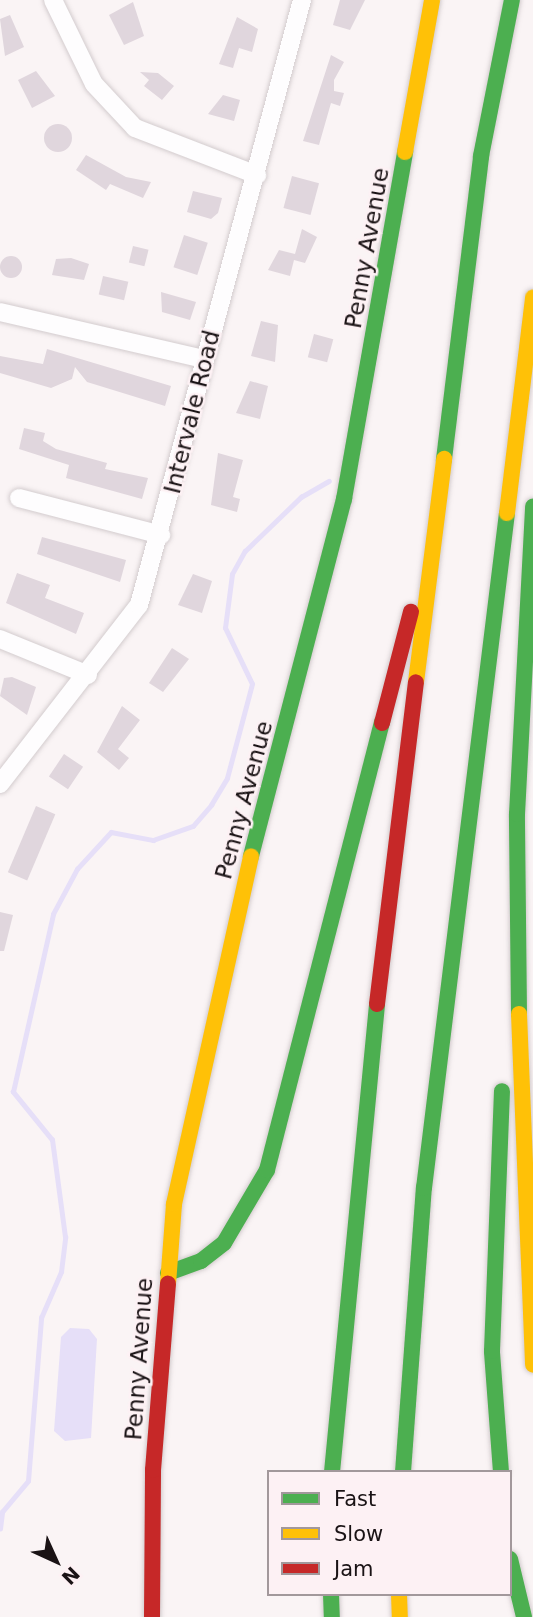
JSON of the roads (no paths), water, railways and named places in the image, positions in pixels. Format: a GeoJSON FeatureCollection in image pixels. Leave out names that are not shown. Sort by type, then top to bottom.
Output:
{"type":"FeatureCollection","features":[{"type":"Feature","properties":{"kind":"main road","name":"Penny Avenue"},"geometry":{"type":"LineString","coordinates":[[152,1617],[153,1470],[174,1205],[223,964],[344,499],[432,0]]}},
{"type":"Feature","properties":{"kind":"main road"},"geometry":{"type":"LineString","coordinates":[[332,1470],[356,1174],[449,449],[481,156],[512,0]]}},
{"type":"Feature","properties":{"kind":"main road"},"geometry":{"type":"LineString","coordinates":[[403,1470],[424,1188],[533,298]]}},
{"type":"Feature","properties":{"kind":"main road"},"geometry":{"type":"LineString","coordinates":[[168,1273],[201,1261],[224,1243],[267,1170],[449,449]]}},
{"type":"Feature","properties":{"kind":"main road"},"geometry":{"type":"LineString","coordinates":[[501,1470],[492,1351],[494,1241],[533,506]]}},
{"type":"Feature","properties":{"kind":"main road"},"geometry":{"type":"LineString","coordinates":[[517,814],[521,1154],[533,1365]]}},
{"type":"Feature","properties":{"kind":"main road"},"geometry":{"type":"LineString","coordinates":[[512,1567],[524,1617]]}},
{"type":"Feature","properties":{"kind":"main road"},"geometry":{"type":"LineString","coordinates":[[331,1596],[332,1617]]}},
{"type":"Feature","properties":{"kind":"main road"},"geometry":{"type":"LineString","coordinates":[[399,1596],[400,1617]]}},
{"type":"Feature","properties":{"kind":"street"},"geometry":{"type":"LineString","coordinates":[[53,0],[94,84],[135,128],[257,175]]}},
{"type":"Feature","properties":{"kind":"street","name":"Intervale Road"},"geometry":{"type":"LineString","coordinates":[[0,784],[132,620],[161,536],[204,359],[257,175],[302,0]]}},
{"type":"Feature","properties":{"kind":"street"},"geometry":{"type":"LineString","coordinates":[[0,312],[204,359]]}},
{"type":"Feature","properties":{"kind":"street"},"geometry":{"type":"LineString","coordinates":[[19,498],[161,536]]}},
{"type":"Feature","properties":{"kind":"street"},"geometry":{"type":"LineString","coordinates":[[0,639],[88,675]]}},
{"type":"Feature","properties":{"kind":"waterway"},"geometry":{"type":"LineString","coordinates":[[0,1529],[2,1512],[28,1481],[41,1318],[61,1272],[65,1237],[52,1140],[13,1092],[53,914],[77,869],[111,832],[153,840],[193,826],[211,805],[227,778],[252,684],[225,628],[232,574],[245,551],[301,497],[329,481]]}}]}
